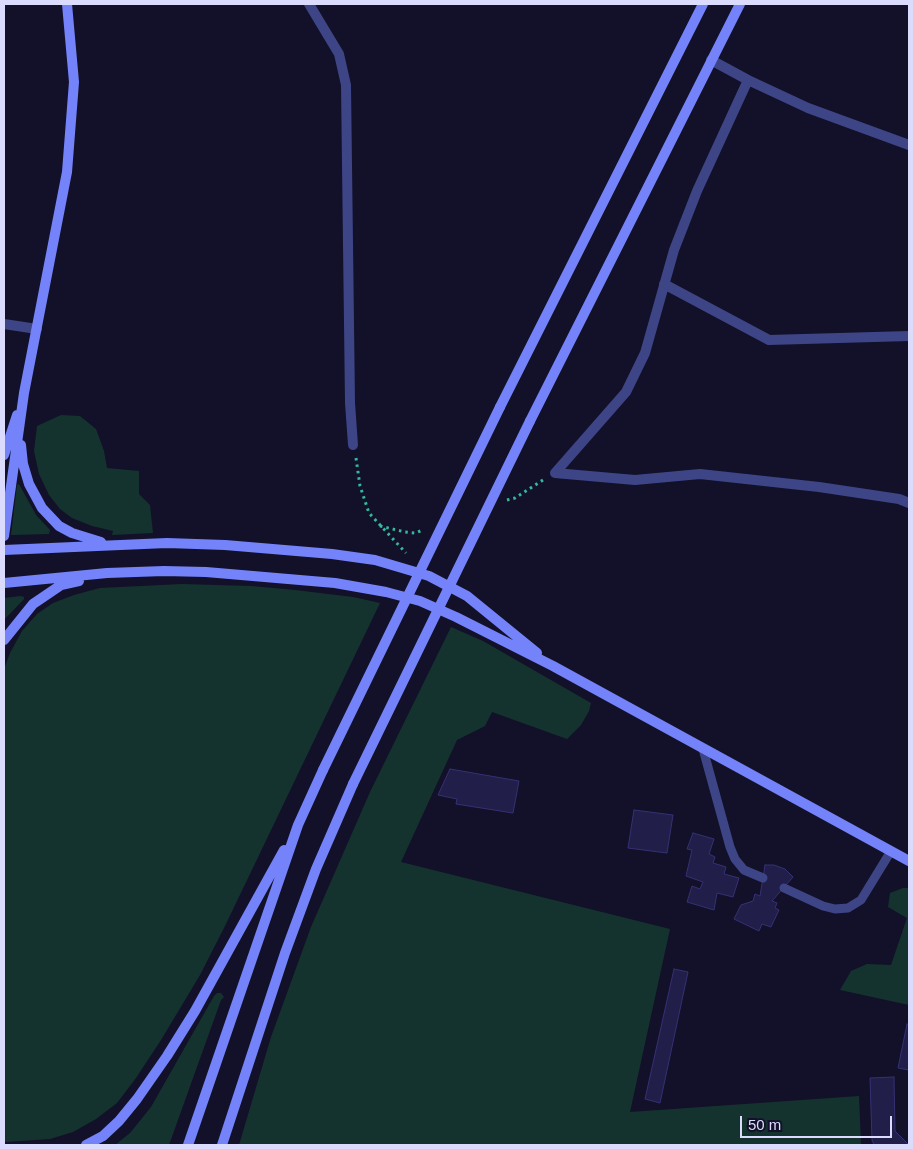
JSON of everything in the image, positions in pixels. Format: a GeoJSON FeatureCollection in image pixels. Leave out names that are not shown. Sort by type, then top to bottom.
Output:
{"type":"FeatureCollection","features":[{"type":"Feature","properties":{"kind":"main road"},"geometry":{"type":"LineString","coordinates":[[4,536],[24,393],[68,172],[74,82],[67,4]]}},
{"type":"Feature","properties":{"kind":"main road"},"geometry":{"type":"LineString","coordinates":[[86,1145],[103,1136],[119,1121],[167,1056],[298,825],[500,407],[703,4]]}},
{"type":"Feature","properties":{"kind":"main road"},"geometry":{"type":"LineString","coordinates":[[222,1145],[285,953],[316,869],[352,784],[530,421],[740,4]]}},
{"type":"Feature","properties":{"kind":"main road"},"geometry":{"type":"LineString","coordinates":[[4,455],[24,393]]}},
{"type":"Feature","properties":{"kind":"main road"},"geometry":{"type":"LineString","coordinates":[[20,427],[23,464],[29,484],[42,508],[51,519],[72,534],[119,545]]}},
{"type":"Feature","properties":{"kind":"main road"},"geometry":{"type":"LineString","coordinates":[[4,550],[167,543],[206,544],[312,552],[375,560],[429,576],[467,596],[553,666]]}},
{"type":"Feature","properties":{"kind":"main road"},"geometry":{"type":"LineString","coordinates":[[4,583],[107,573],[216,572],[293,578],[386,592],[420,601],[553,666],[909,861]]}},
{"type":"Feature","properties":{"kind":"main road"},"geometry":{"type":"LineString","coordinates":[[4,640],[33,604],[61,585],[107,573]]}},
{"type":"Feature","properties":{"kind":"main road"},"geometry":{"type":"LineString","coordinates":[[188,1145],[298,825]]}},
{"type":"Feature","properties":{"kind":"street"},"geometry":{"type":"LineString","coordinates":[[309,4],[338,54],[346,85],[350,403],[353,445]]}},
{"type":"Feature","properties":{"kind":"street"},"geometry":{"type":"LineString","coordinates":[[711,60],[748,80],[808,108],[909,145]]}},
{"type":"Feature","properties":{"kind":"street"},"geometry":{"type":"LineString","coordinates":[[748,80],[697,191],[674,250],[645,353],[626,392],[555,473],[635,480],[700,474],[819,487],[899,499],[909,503]]}},
{"type":"Feature","properties":{"kind":"street"},"geometry":{"type":"LineString","coordinates":[[664,284],[769,340],[909,336]]}},
{"type":"Feature","properties":{"kind":"street"},"geometry":{"type":"LineString","coordinates":[[4,324],[36,329]]}},
{"type":"Feature","properties":{"kind":"lane"},"geometry":{"type":"LineString","coordinates":[[703,749],[735,859],[744,870],[763,878]]}},
{"type":"Feature","properties":{"kind":"lane"},"geometry":{"type":"LineString","coordinates":[[784,888],[823,906],[835,909],[848,908],[861,900],[891,851]]}},
{"type":"Feature","properties":{"kind":"path"},"geometry":{"type":"LineString","coordinates":[[353,445],[360,486],[369,513],[406,552],[411,570]]}},
{"type":"Feature","properties":{"kind":"green space"},"geometry":{"type":"Polygon","coordinates":[[[61,415],[80,416],[96,429],[104,451],[107,468],[139,471],[139,494],[150,505],[153,533],[112,535],[113,531],[92,526],[72,518],[60,509],[49,495],[39,474],[34,451],[37,426],[61,415]]]}},
{"type":"Feature","properties":{"kind":"green space"},"geometry":{"type":"Polygon","coordinates":[[[19,484],[36,515],[50,530],[49,534],[11,535],[17,485],[19,484]]]}},
{"type":"Feature","properties":{"kind":"green space"},"geometry":{"type":"Polygon","coordinates":[[[182,584],[251,586],[295,590],[353,597],[380,603],[200,975],[136,1078],[117,1103],[96,1119],[73,1132],[50,1139],[6,1142],[4,1141],[4,669],[22,631],[37,614],[53,603],[100,588],[182,584]]]}},
{"type":"Feature","properties":{"kind":"green space"},"geometry":{"type":"Polygon","coordinates":[[[21,596],[24,599],[4,620],[4,598],[21,596]]]}},
{"type":"Feature","properties":{"kind":"green space"},"geometry":{"type":"Polygon","coordinates":[[[451,627],[483,641],[591,703],[581,725],[567,739],[492,712],[485,726],[457,740],[401,862],[670,929],[630,1112],[859,1096],[861,1145],[239,1145],[271,1037],[311,927],[370,792],[451,627]]]}},
{"type":"Feature","properties":{"kind":"green space"},"geometry":{"type":"Polygon","coordinates":[[[903,888],[909,888],[909,1005],[840,990],[851,971],[867,964],[891,965],[907,918],[888,907],[890,893],[903,888]]]}},
{"type":"Feature","properties":{"kind":"green space"},"geometry":{"type":"Polygon","coordinates":[[[217,993],[221,993],[224,997],[221,1000],[169,1145],[115,1145],[130,1133],[151,1107],[217,993]]]}},
{"type":"Feature","properties":{"kind":"building"},"geometry":{"type":"Polygon","coordinates":[[[450,769],[519,781],[513,813],[456,804],[457,799],[438,795],[450,769]]]}},
{"type":"Feature","properties":{"kind":"building"},"geometry":{"type":"Polygon","coordinates":[[[634,810],[673,815],[667,853],[628,848],[634,810]]]}},
{"type":"Feature","properties":{"kind":"building"},"geometry":{"type":"Polygon","coordinates":[[[693,833],[714,839],[709,854],[715,857],[713,863],[726,867],[724,874],[739,878],[733,897],[717,893],[714,910],[687,902],[692,886],[700,889],[703,882],[686,876],[692,850],[687,849],[693,833]]]}},
{"type":"Feature","properties":{"kind":"building"},"geometry":{"type":"Polygon","coordinates":[[[765,865],[774,865],[785,869],[793,877],[772,901],[777,903],[775,908],[779,910],[771,927],[762,924],[759,931],[734,919],[741,905],[753,901],[755,894],[760,896],[765,865]]]}},
{"type":"Feature","properties":{"kind":"building"},"geometry":{"type":"Polygon","coordinates":[[[674,969],[688,972],[660,1103],[645,1099],[674,969]]]}},
{"type":"Feature","properties":{"kind":"building"},"geometry":{"type":"Polygon","coordinates":[[[907,1024],[909,1025],[909,1070],[898,1068],[907,1024]]]}},
{"type":"Feature","properties":{"kind":"building"},"geometry":{"type":"Polygon","coordinates":[[[894,1077],[895,1131],[909,1145],[874,1145],[872,1140],[870,1078],[894,1077]]]}}]}
